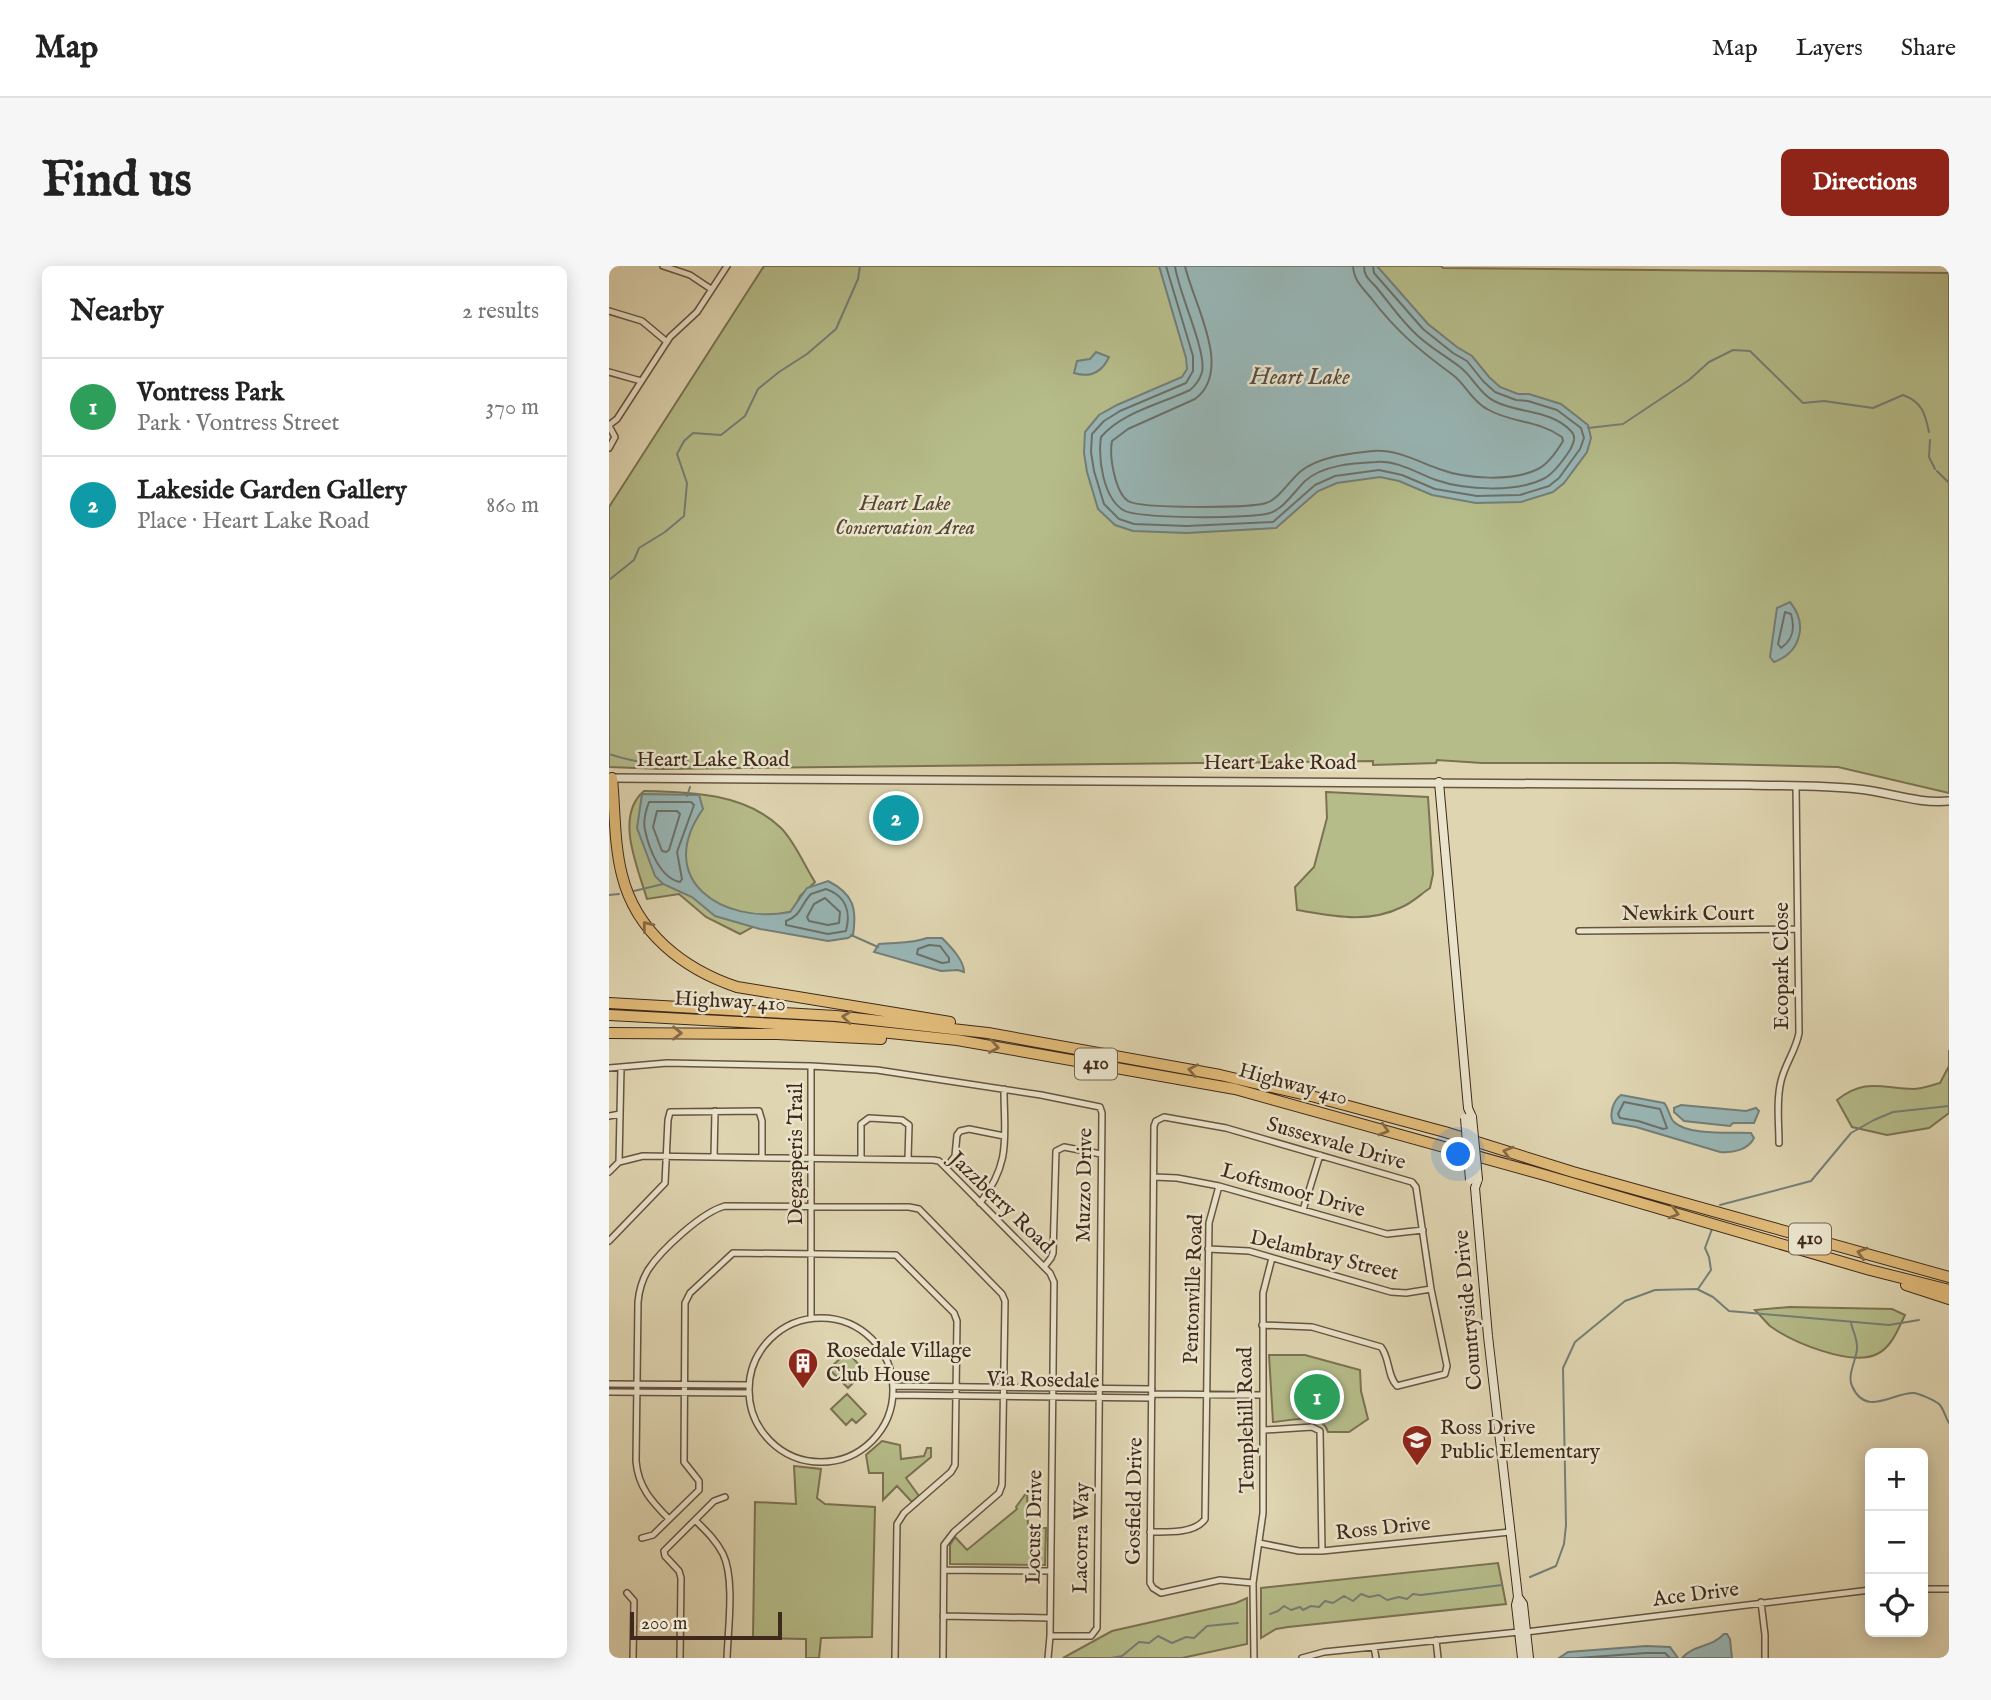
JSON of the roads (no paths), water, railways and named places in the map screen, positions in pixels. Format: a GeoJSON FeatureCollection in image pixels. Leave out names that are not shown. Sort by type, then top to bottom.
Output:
{"type":"FeatureCollection","features":[{"type":"Feature","properties":{"kind":"highway"},"geometry":{"type":"LineString","coordinates":[[610,778],[620,864],[630,899],[640,919],[654,936],[681,960],[713,978],[737,987],[972,1026],[988,1032]]}},
{"type":"Feature","properties":{"kind":"highway","name":"Highway 410"},"geometry":{"type":"LineString","coordinates":[[609,1003],[836,1016],[988,1032],[1220,1075],[1445,1132],[1586,1176],[1949,1277]]}},
{"type":"Feature","properties":{"kind":"highway","name":"Highway 410"},"geometry":{"type":"LineString","coordinates":[[609,1015],[832,1027],[957,1040],[1235,1089],[1541,1174],[1870,1270],[1949,1290]]}},
{"type":"Feature","properties":{"kind":"highway"},"geometry":{"type":"LineString","coordinates":[[609,1034],[850,1036],[942,1044],[957,1040]]}},
{"type":"Feature","properties":{"kind":"highway"},"geometry":{"type":"LineString","coordinates":[[1870,1270],[1889,1280],[1949,1299]]}},
{"type":"Feature","properties":{"kind":"highway"},"geometry":{"type":"LineString","coordinates":[[1927,1271],[1949,1271]]}},
{"type":"Feature","properties":{"kind":"main road","name":"Countryside Drive"},"geometry":{"type":"LineString","coordinates":[[1439,782],[1488,1336],[1517,1597],[1523,1604],[1522,1658]]}},
{"type":"Feature","properties":{"kind":"main road","name":"Countryside Drive"},"geometry":{"type":"LineString","coordinates":[[1522,1632],[1529,1658]]}},
{"type":"Feature","properties":{"kind":"street"},"geometry":{"type":"LineString","coordinates":[[663,266],[690,275],[711,289]]}},
{"type":"Feature","properties":{"kind":"street"},"geometry":{"type":"LineString","coordinates":[[609,448],[615,437],[609,425],[617,419],[667,342],[693,317],[726,266]]}},
{"type":"Feature","properties":{"kind":"street"},"geometry":{"type":"LineString","coordinates":[[609,311],[642,321],[667,342]]}},
{"type":"Feature","properties":{"kind":"street"},"geometry":{"type":"LineString","coordinates":[[609,372],[641,381]]}},
{"type":"Feature","properties":{"kind":"street","name":"Heart Lake Road"},"geometry":{"type":"LineString","coordinates":[[610,778],[1797,786],[1860,789],[1934,803],[1949,801]]}},
{"type":"Feature","properties":{"kind":"street","name":"Ecopark Close"},"geometry":{"type":"LineString","coordinates":[[1779,1143],[1781,1080],[1799,1033],[1797,786]]}},
{"type":"Feature","properties":{"kind":"street","name":"Newkirk Court"},"geometry":{"type":"LineString","coordinates":[[1579,931],[1798,929]]}},
{"type":"Feature","properties":{"kind":"street","name":"Degasperis Trail"},"geometry":{"type":"LineString","coordinates":[[609,1068],[667,1063],[811,1066],[811,1318]]}},
{"type":"Feature","properties":{"kind":"street","name":"Muzzo Drive"},"geometry":{"type":"LineString","coordinates":[[811,1066],[901,1072],[1099,1106],[1102,1112],[1099,1398]]}},
{"type":"Feature","properties":{"kind":"street"},"geometry":{"type":"LineString","coordinates":[[609,1172],[619,1162],[621,1067]]}},
{"type":"Feature","properties":{"kind":"street"},"geometry":{"type":"LineString","coordinates":[[980,1203],[998,1176],[1004,1154],[1004,1089]]}},
{"type":"Feature","properties":{"kind":"street"},"geometry":{"type":"LineString","coordinates":[[714,1157],[715,1111]]}},
{"type":"Feature","properties":{"kind":"street"},"geometry":{"type":"LineString","coordinates":[[609,1241],[665,1183],[670,1112],[759,1111],[762,1121],[762,1157]]}},
{"type":"Feature","properties":{"kind":"street"},"geometry":{"type":"LineString","coordinates":[[609,1116],[620,1114]]}},
{"type":"Feature","properties":{"kind":"street","name":"Sussexvale Drive"},"geometry":{"type":"LineString","coordinates":[[1152,1394],[1154,1126],[1156,1121],[1164,1117],[1226,1128],[1412,1182],[1417,1189],[1431,1289],[1447,1371],[1443,1375],[1395,1385],[1381,1347],[1312,1326],[1262,1325]]}},
{"type":"Feature","properties":{"kind":"street"},"geometry":{"type":"LineString","coordinates":[[861,1158],[861,1124],[869,1118],[906,1122],[910,1132],[908,1159]]}},
{"type":"Feature","properties":{"kind":"street"},"geometry":{"type":"LineString","coordinates":[[946,1168],[955,1156],[957,1135],[960,1132],[969,1129],[1004,1136]]}},
{"type":"Feature","properties":{"kind":"street"},"geometry":{"type":"LineString","coordinates":[[1044,1267],[1053,1253],[1056,1151],[1064,1147],[1101,1154]]}},
{"type":"Feature","properties":{"kind":"street"},"geometry":{"type":"LineString","coordinates":[[1303,1210],[1320,1155]]}},
{"type":"Feature","properties":{"kind":"street","name":"Jazzberry Road"},"geometry":{"type":"LineString","coordinates":[[619,1162],[630,1158],[667,1156],[939,1161],[1052,1276],[1052,1397]]}},
{"type":"Feature","properties":{"kind":"street","name":"Loftsmoor Drive"},"geometry":{"type":"LineString","coordinates":[[1154,1177],[1177,1178],[1219,1186],[1387,1234],[1423,1230]]}},
{"type":"Feature","properties":{"kind":"street","name":"Pentonville Road"},"geometry":{"type":"LineString","coordinates":[[1150,1532],[1195,1527],[1205,1519],[1209,1223],[1219,1186]]}},
{"type":"Feature","properties":{"kind":"street"},"geometry":{"type":"LineString","coordinates":[[669,1519],[648,1496],[637,1472],[638,1296],[651,1265],[697,1221],[719,1208],[738,1205],[909,1207],[921,1212],[1004,1297],[1002,1488],[946,1542],[943,1658]]}},
{"type":"Feature","properties":{"kind":"street","name":"Delambray Street"},"geometry":{"type":"LineString","coordinates":[[1208,1249],[1244,1250],[1391,1292],[1406,1293],[1431,1289]]}},
{"type":"Feature","properties":{"kind":"street"},"geometry":{"type":"LineString","coordinates":[[642,1538],[653,1535],[699,1488],[699,1481],[684,1462],[685,1303],[690,1293],[733,1254],[890,1254],[899,1257],[956,1315],[956,1396],[955,1465],[951,1472],[904,1513],[897,1524],[895,1658]]}},
{"type":"Feature","properties":{"kind":"street","name":"Templehill Road"},"geometry":{"type":"LineString","coordinates":[[1254,1658],[1253,1583],[1263,1518],[1263,1287],[1272,1258]]}},
{"type":"Feature","properties":{"kind":"street"},"geometry":{"type":"LineString","coordinates":[[811,1318],[838,1320],[867,1334],[885,1357],[893,1386],[889,1414],[872,1441],[846,1458],[824,1462],[799,1459],[774,1446],[758,1427],[747,1394],[754,1361],[768,1341],[789,1325],[811,1318]]}},
{"type":"Feature","properties":{"kind":"street"},"geometry":{"type":"LineString","coordinates":[[609,1384],[747,1394]]}},
{"type":"Feature","properties":{"kind":"street"},"geometry":{"type":"LineString","coordinates":[[609,1392],[637,1393],[748,1385]]}},
{"type":"Feature","properties":{"kind":"street","name":"Via Rosedale"},"geometry":{"type":"LineString","coordinates":[[893,1386],[1099,1389],[1152,1394]]}},
{"type":"Feature","properties":{"kind":"street"},"geometry":{"type":"LineString","coordinates":[[1152,1394],[1262,1395]]}},
{"type":"Feature","properties":{"kind":"street","name":"Via Rosedale"},"geometry":{"type":"LineString","coordinates":[[893,1395],[1099,1398],[1152,1394]]}},
{"type":"Feature","properties":{"kind":"street","name":"Gosfield Drive"},"geometry":{"type":"LineString","coordinates":[[1152,1394],[1150,1583],[1157,1592],[1220,1580],[1253,1583]]}},
{"type":"Feature","properties":{"kind":"street","name":"Locust Drive"},"geometry":{"type":"LineString","coordinates":[[1048,1658],[1052,1397]]}},
{"type":"Feature","properties":{"kind":"street","name":"Lacorra Way"},"geometry":{"type":"LineString","coordinates":[[1050,1636],[1088,1636],[1096,1631],[1099,1398]]}},
{"type":"Feature","properties":{"kind":"street"},"geometry":{"type":"LineString","coordinates":[[1265,1430],[1312,1427],[1320,1432],[1322,1551]]}},
{"type":"Feature","properties":{"kind":"street"},"geometry":{"type":"LineString","coordinates":[[680,1658],[681,1578],[664,1554],[667,1546],[714,1501],[725,1497]]}},
{"type":"Feature","properties":{"kind":"street"},"geometry":{"type":"LineString","coordinates":[[695,1520],[717,1543],[726,1562],[729,1591],[727,1658]]}},
{"type":"Feature","properties":{"kind":"street","name":"Ross Drive"},"geometry":{"type":"LineString","coordinates":[[1259,1543],[1299,1551],[1322,1551],[1510,1532]]}},
{"type":"Feature","properties":{"kind":"street"},"geometry":{"type":"LineString","coordinates":[[944,1570],[1050,1571]]}},
{"type":"Feature","properties":{"kind":"street"},"geometry":{"type":"LineString","coordinates":[[1928,1589],[1949,1589]]}},
{"type":"Feature","properties":{"kind":"street","name":"Ace Drive"},"geometry":{"type":"LineString","coordinates":[[1302,1658],[1314,1654],[1865,1591]]}},
{"type":"Feature","properties":{"kind":"street"},"geometry":{"type":"LineString","coordinates":[[627,1593],[634,1601],[633,1658]]}},
{"type":"Feature","properties":{"kind":"street"},"geometry":{"type":"LineString","coordinates":[[1761,1602],[1765,1658]]}},
{"type":"Feature","properties":{"kind":"street"},"geometry":{"type":"LineString","coordinates":[[943,1616],[1050,1618]]}},
{"type":"Feature","properties":{"kind":"street"},"geometry":{"type":"LineString","coordinates":[[1436,1640],[1438,1658]]}},
{"type":"Feature","properties":{"kind":"street"},"geometry":{"type":"LineString","coordinates":[[1374,1647],[1376,1658]]}},
{"type":"Feature","properties":{"kind":"water","name":"Heart Lake"},"geometry":{"type":"Polygon","coordinates":[[[1159,266],[1377,266],[1428,324],[1472,356],[1500,387],[1561,404],[1588,425],[1591,438],[1587,452],[1564,483],[1553,492],[1521,502],[1476,503],[1432,495],[1399,481],[1380,477],[1337,483],[1318,491],[1276,528],[1187,533],[1133,531],[1115,525],[1098,509],[1087,472],[1085,432],[1099,415],[1182,377],[1187,369],[1159,266]]]}},
{"type":"Feature","properties":{"kind":"water"},"geometry":{"type":"Polygon","coordinates":[[[1096,352],[1109,357],[1103,367],[1090,374],[1074,373],[1077,361],[1090,359],[1096,352]]]}},
{"type":"Feature","properties":{"kind":"water"},"geometry":{"type":"Polygon","coordinates":[[[1790,602],[1799,619],[1799,636],[1790,652],[1774,662],[1770,657],[1777,608],[1790,602]]]}},
{"type":"Feature","properties":{"kind":"water"},"geometry":{"type":"Polygon","coordinates":[[[642,794],[699,795],[703,809],[690,834],[686,857],[691,876],[703,892],[720,904],[741,911],[765,914],[790,912],[807,888],[828,881],[843,891],[852,903],[853,935],[828,941],[760,929],[715,916],[692,897],[663,884],[655,876],[637,828],[642,794]]]}},
{"type":"Feature","properties":{"kind":"water"},"geometry":{"type":"Polygon","coordinates":[[[942,938],[959,958],[964,972],[941,971],[874,952],[879,944],[942,938]]]}},
{"type":"Feature","properties":{"kind":"water"},"geometry":{"type":"Polygon","coordinates":[[[1621,1095],[1664,1103],[1674,1122],[1689,1129],[1751,1133],[1754,1138],[1740,1150],[1720,1152],[1636,1127],[1613,1123],[1613,1108],[1621,1095]]]}},
{"type":"Feature","properties":{"kind":"water"},"geometry":{"type":"Polygon","coordinates":[[[1681,1105],[1746,1111],[1756,1108],[1759,1111],[1754,1123],[1733,1123],[1730,1126],[1684,1121],[1674,1112],[1674,1108],[1681,1105]]]}},
{"type":"Feature","properties":{"kind":"water"},"geometry":{"type":"Polygon","coordinates":[[[1724,1634],[1730,1639],[1732,1658],[1682,1658],[1692,1650],[1714,1642],[1724,1634]]]}},
{"type":"Feature","properties":{"kind":"water"},"geometry":{"type":"Polygon","coordinates":[[[1646,1646],[1670,1647],[1678,1658],[1559,1658],[1568,1652],[1646,1646]]]}},
{"type":"Feature","properties":{"kind":"waterway"},"geometry":{"type":"LineString","coordinates":[[609,580],[634,560],[639,548],[684,516],[687,483],[677,454],[684,441],[693,433],[721,435],[745,416],[758,389],[807,354],[836,329],[858,279],[860,266]]}},
{"type":"Feature","properties":{"kind":"waterway"},"geometry":{"type":"LineString","coordinates":[[1588,428],[1623,424],[1689,380],[1709,362],[1733,350],[1750,351],[1803,403],[1824,401],[1873,408],[1903,395],[1915,401],[1922,409],[1929,432]]}},
{"type":"Feature","properties":{"kind":"waterway"},"geometry":{"type":"LineString","coordinates":[[1930,440],[1929,457],[1935,469]]}},
{"type":"Feature","properties":{"kind":"waterway"},"geometry":{"type":"LineString","coordinates":[[1937,471],[1949,483]]}},
{"type":"Feature","properties":{"kind":"waterway"},"geometry":{"type":"LineString","coordinates":[[609,754],[648,763],[688,761],[690,766]]}},
{"type":"Feature","properties":{"kind":"waterway"},"geometry":{"type":"LineString","coordinates":[[687,796],[690,787]]}},
{"type":"Feature","properties":{"kind":"waterway"},"geometry":{"type":"LineString","coordinates":[[634,891],[663,884]]}},
{"type":"Feature","properties":{"kind":"waterway"},"geometry":{"type":"LineString","coordinates":[[609,895],[619,894]]}},
{"type":"Feature","properties":{"kind":"waterway"},"geometry":{"type":"LineString","coordinates":[[851,935],[878,947]]}},
{"type":"Feature","properties":{"kind":"waterway"},"geometry":{"type":"LineString","coordinates":[[1720,1205],[1811,1181],[1851,1133],[1874,1120],[1893,1112],[1949,1106]]}},
{"type":"Feature","properties":{"kind":"waterway"},"geometry":{"type":"LineString","coordinates":[[1698,1289],[1711,1270],[1705,1248],[1712,1229]]}},
{"type":"Feature","properties":{"kind":"waterway"},"geometry":{"type":"LineString","coordinates":[[1530,1577],[1556,1566],[1564,1544],[1566,1525],[1563,1368],[1575,1342],[1625,1301],[1655,1290],[1697,1289],[1713,1297],[1729,1311],[1889,1325],[1919,1320]]}},
{"type":"Feature","properties":{"kind":"waterway"},"geometry":{"type":"LineString","coordinates":[[1851,1323],[1857,1346],[1851,1382],[1858,1395],[1872,1402],[1914,1393],[1939,1404],[1949,1423]]}},
{"type":"Feature","properties":{"kind":"waterway"},"geometry":{"type":"LineString","coordinates":[[1270,1614],[1284,1606],[1291,1610],[1319,1607],[1325,1601],[1333,1603],[1344,1596],[1353,1601],[1361,1594],[1369,1597],[1379,1595],[1387,1600],[1399,1597],[1407,1599],[1413,1594],[1502,1585]]}},
{"type":"Feature","properties":{"kind":"waterway"},"geometry":{"type":"LineString","coordinates":[[1111,1658],[1122,1656],[1139,1642],[1149,1643],[1158,1636],[1172,1643],[1186,1637],[1194,1638],[1207,1626],[1238,1623]]}},
{"type":"Feature","properties":{"kind":"place","name":"Lakeside Garden Gallery"},"geometry":{"type":"Point","coordinates":[896,818]}},
{"type":"Feature","properties":{"kind":"place","name":"Rosedale Village Club House"},"geometry":{"type":"Point","coordinates":[803,1390]}},
{"type":"Feature","properties":{"kind":"place","name":"Vontress Park"},"geometry":{"type":"Point","coordinates":[1317,1397]}},
{"type":"Feature","properties":{"kind":"place","name":"Ross Drive Public Elementary"},"geometry":{"type":"Point","coordinates":[1417,1467]}},
{"type":"Feature","properties":{"kind":"park label","name":"Heart Lake Conservation Area"},"geometry":{"type":"Point","coordinates":[905,516]}}]}
